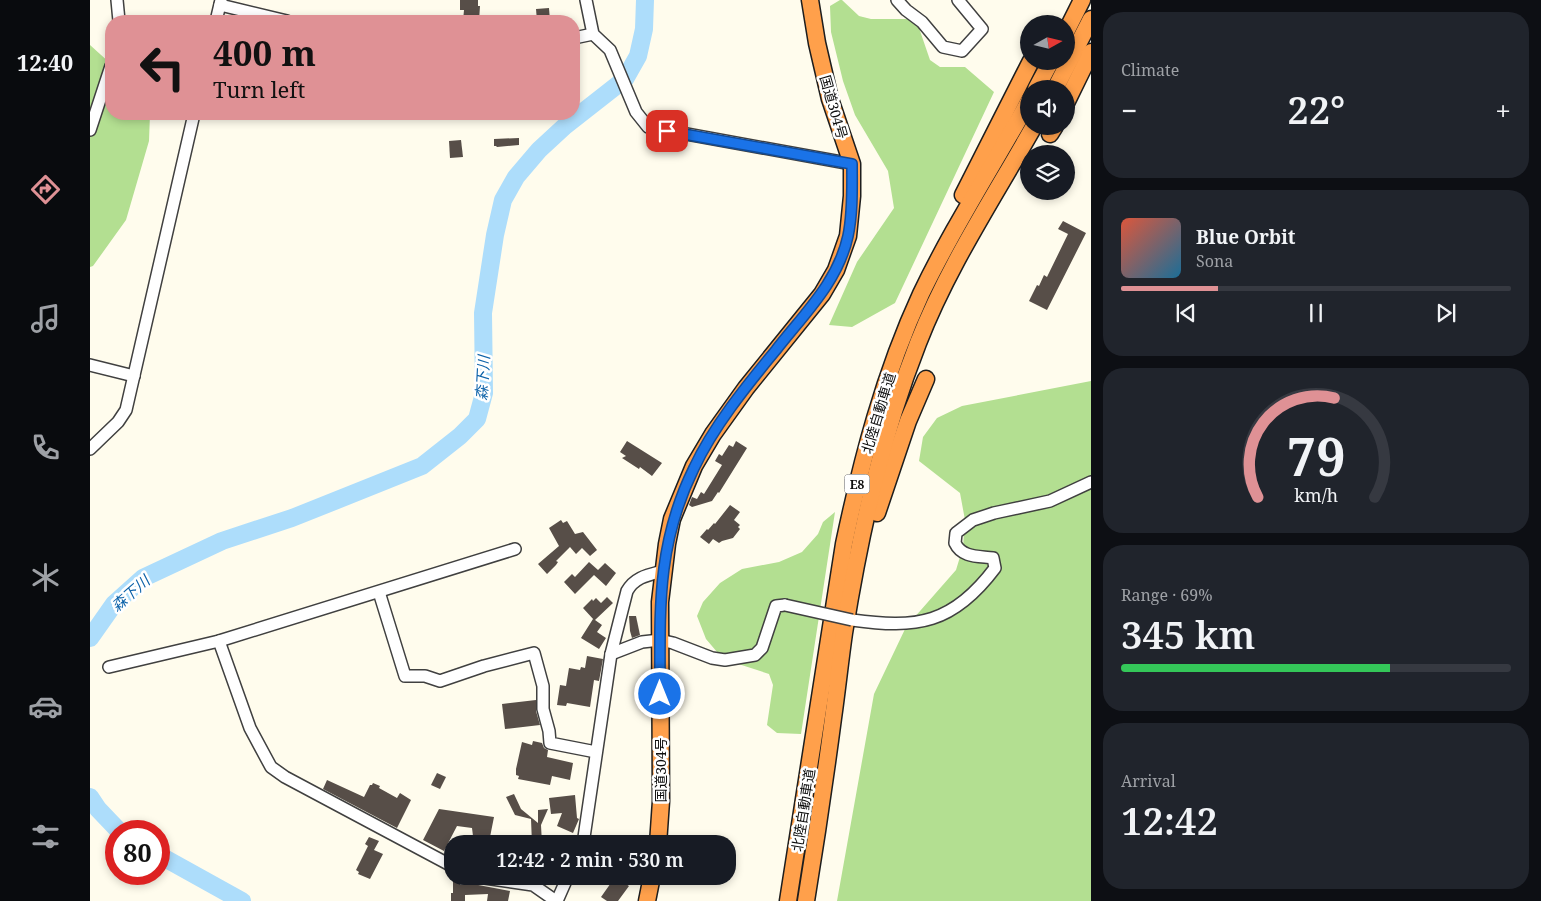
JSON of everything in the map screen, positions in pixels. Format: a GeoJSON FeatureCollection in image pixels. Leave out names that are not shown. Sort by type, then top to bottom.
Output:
{"type":"FeatureCollection","features":[{"type":"Feature","properties":{"kind":"highway"},"geometry":{"type":"LineString","coordinates":[[1074,15],[1082,0]]}},
{"type":"Feature","properties":{"kind":"highway","name":"国道304号"},"geometry":{"type":"LineString","coordinates":[[659,835],[661,801],[660,640],[663,570],[672,519],[694,466],[713,434],[746,388],[822,294],[836,270],[848,236],[852,196],[852,164],[830,99],[817,43],[811,2]]}},
{"type":"Feature","properties":{"kind":"highway"},"geometry":{"type":"LineString","coordinates":[[1061,80],[1091,20]]}},
{"type":"Feature","properties":{"kind":"highway"},"geometry":{"type":"LineString","coordinates":[[1075,85],[1091,52]]}},
{"type":"Feature","properties":{"kind":"highway"},"geometry":{"type":"LineString","coordinates":[[921,294],[957,208],[1026,70]]}},
{"type":"Feature","properties":{"kind":"highway","name":"北陸自動車道"},"geometry":{"type":"LineString","coordinates":[[788,901],[844,544],[855,489],[870,432],[887,380],[921,294],[962,216],[1020,116]]}},
{"type":"Feature","properties":{"kind":"highway","name":"北陸自動車道"},"geometry":{"type":"LineString","coordinates":[[806,901],[844,634],[859,547],[886,436],[902,385],[919,341],[956,262],[1029,135]]}},
{"type":"Feature","properties":{"kind":"highway"},"geometry":{"type":"LineString","coordinates":[[833,720],[839,696],[858,585],[881,497],[908,421],[926,379]]}},
{"type":"Feature","properties":{"kind":"highway"},"geometry":{"type":"LineString","coordinates":[[647,901],[650,885]]}},
{"type":"Feature","properties":{"kind":"street"},"geometry":{"type":"LineString","coordinates":[[117,0],[118,15]]}},
{"type":"Feature","properties":{"kind":"street"},"geometry":{"type":"LineString","coordinates":[[586,0],[593,34],[610,50],[636,112],[648,128],[852,164]]}},
{"type":"Feature","properties":{"kind":"street"},"geometry":{"type":"LineString","coordinates":[[897,0],[906,10],[922,22],[943,47],[962,51],[982,29],[958,0]]}},
{"type":"Feature","properties":{"kind":"street"},"geometry":{"type":"LineString","coordinates":[[217,15],[220,2],[266,15]]}},
{"type":"Feature","properties":{"kind":"street"},"geometry":{"type":"LineString","coordinates":[[580,37],[593,34]]}},
{"type":"Feature","properties":{"kind":"street"},"geometry":{"type":"LineString","coordinates":[[90,130],[105,84]]}},
{"type":"Feature","properties":{"kind":"street"},"geometry":{"type":"LineString","coordinates":[[90,450],[118,422],[126,410],[193,120]]}},
{"type":"Feature","properties":{"kind":"street"},"geometry":{"type":"LineString","coordinates":[[90,365],[134,376]]}},
{"type":"Feature","properties":{"kind":"street"},"geometry":{"type":"LineString","coordinates":[[611,654],[642,642],[660,640],[712,658],[725,660],[755,655],[762,648],[776,606],[785,605],[852,620],[885,625],[908,624],[929,620],[942,615],[960,603],[982,585],[995,568],[993,558],[967,555],[961,552],[955,543],[956,534],[973,520],[994,512],[1050,501],[1091,482]]}},
{"type":"Feature","properties":{"kind":"street"},"geometry":{"type":"LineString","coordinates":[[109,667],[219,641],[515,550]]}},
{"type":"Feature","properties":{"kind":"street"},"geometry":{"type":"LineString","coordinates":[[584,835],[611,654],[627,591],[638,578],[663,570]]}},
{"type":"Feature","properties":{"kind":"street"},"geometry":{"type":"LineString","coordinates":[[379,592],[405,676],[425,676],[440,681],[484,666],[534,653],[543,686],[543,709],[550,743],[596,752]]}},
{"type":"Feature","properties":{"kind":"street"},"geometry":{"type":"LineString","coordinates":[[219,641],[250,728],[270,767],[285,777],[444,862]]}},
{"type":"Feature","properties":{"kind":"street"},"geometry":{"type":"LineString","coordinates":[[533,885],[557,901],[564,885]]}},
{"type":"Feature","properties":{"kind":"green space"},"geometry":{"type":"Polygon","coordinates":[[[840,0],[859,16],[871,19],[907,19],[918,25],[930,60],[940,67],[965,67],[994,92],[895,303],[852,327],[829,325],[857,262],[894,208],[888,171],[855,115],[843,81],[831,32],[830,6],[840,0]]]}},
{"type":"Feature","properties":{"kind":"green space"},"geometry":{"type":"Polygon","coordinates":[[[90,45],[105,59],[105,120],[150,120],[149,141],[126,220],[93,266],[90,267],[90,45]]]}},
{"type":"Feature","properties":{"kind":"green space"},"geometry":{"type":"Polygon","coordinates":[[[1091,381],[1091,901],[837,901],[874,694],[906,627],[956,570],[963,547],[965,520],[960,493],[919,461],[923,437],[937,418],[962,406],[1091,381]]]}},
{"type":"Feature","properties":{"kind":"green space"},"geometry":{"type":"Polygon","coordinates":[[[835,512],[801,734],[777,733],[767,725],[773,685],[769,674],[723,659],[706,639],[697,616],[703,602],[720,583],[742,569],[779,562],[802,552],[818,534],[823,522],[835,512]]]}},
{"type":"Feature","properties":{"kind":"building"},"geometry":{"type":"Polygon","coordinates":[[[460,0],[478,0],[479,15],[464,15],[464,10],[460,10],[460,0]]]}},
{"type":"Feature","properties":{"kind":"building"},"geometry":{"type":"Polygon","coordinates":[[[549,8],[550,15],[536,15],[536,9],[549,8]]]}},
{"type":"Feature","properties":{"kind":"building"},"geometry":{"type":"Polygon","coordinates":[[[519,138],[519,145],[494,146],[494,139],[519,138]]]}},
{"type":"Feature","properties":{"kind":"building"},"geometry":{"type":"Polygon","coordinates":[[[461,140],[463,157],[450,158],[449,141],[461,140]]]}},
{"type":"Feature","properties":{"kind":"building"},"geometry":{"type":"Polygon","coordinates":[[[1063,221],[1086,233],[1047,310],[1029,301],[1044,275],[1047,277],[1068,234],[1058,229],[1063,221]]]}},
{"type":"Feature","properties":{"kind":"building"},"geometry":{"type":"Polygon","coordinates":[[[627,441],[662,463],[652,476],[640,467],[639,469],[622,458],[626,456],[620,452],[627,441]]]}},
{"type":"Feature","properties":{"kind":"building"},"geometry":{"type":"Polygon","coordinates":[[[736,441],[747,448],[719,493],[712,501],[692,507],[689,505],[692,497],[697,499],[701,492],[704,494],[722,465],[715,461],[719,454],[722,456],[729,445],[733,447],[736,441]]]}},
{"type":"Feature","properties":{"kind":"building"},"geometry":{"type":"Polygon","coordinates":[[[730,505],[740,512],[734,520],[740,525],[738,527],[740,529],[733,538],[719,543],[713,539],[709,544],[700,537],[715,524],[730,505]]]}},
{"type":"Feature","properties":{"kind":"building"},"geometry":{"type":"Polygon","coordinates":[[[561,520],[563,523],[567,521],[575,534],[583,532],[597,550],[590,556],[582,548],[576,554],[570,547],[556,561],[558,562],[556,565],[547,574],[538,564],[559,546],[549,528],[561,520]]]}},
{"type":"Feature","properties":{"kind":"building"},"geometry":{"type":"Polygon","coordinates":[[[589,562],[598,570],[605,563],[616,573],[606,586],[594,575],[575,594],[564,582],[572,574],[575,577],[589,562]]]}},
{"type":"Feature","properties":{"kind":"building"},"geometry":{"type":"Polygon","coordinates":[[[607,597],[613,603],[595,620],[602,625],[597,632],[606,638],[599,649],[581,638],[594,620],[583,608],[592,599],[593,601],[596,598],[601,603],[607,597]]]}},
{"type":"Feature","properties":{"kind":"building"},"geometry":{"type":"Polygon","coordinates":[[[629,616],[636,616],[640,635],[632,638],[630,631],[629,616]]]}},
{"type":"Feature","properties":{"kind":"building"},"geometry":{"type":"Polygon","coordinates":[[[587,656],[603,659],[599,681],[594,680],[590,707],[567,703],[566,706],[557,705],[560,685],[566,686],[569,668],[580,670],[581,667],[585,668],[587,656]]]}},
{"type":"Feature","properties":{"kind":"building"},"geometry":{"type":"Polygon","coordinates":[[[536,700],[536,711],[540,725],[505,729],[502,704],[536,700]]]}},
{"type":"Feature","properties":{"kind":"building"},"geometry":{"type":"Polygon","coordinates":[[[533,741],[542,743],[544,748],[548,750],[547,757],[573,763],[570,780],[552,776],[550,785],[518,779],[519,776],[516,775],[516,769],[522,742],[532,745],[533,741]]]}},
{"type":"Feature","properties":{"kind":"building"},"geometry":{"type":"Polygon","coordinates":[[[437,773],[446,777],[440,789],[431,785],[437,773]]]}},
{"type":"Feature","properties":{"kind":"building"},"geometry":{"type":"Polygon","coordinates":[[[327,780],[364,797],[373,783],[397,798],[400,793],[411,800],[397,828],[323,789],[327,780]]]}},
{"type":"Feature","properties":{"kind":"building"},"geometry":{"type":"Polygon","coordinates":[[[514,794],[521,809],[538,823],[538,810],[548,809],[541,825],[542,835],[532,835],[531,819],[515,815],[506,797],[514,794]]]}},
{"type":"Feature","properties":{"kind":"building"},"geometry":{"type":"Polygon","coordinates":[[[575,795],[577,818],[579,819],[573,833],[557,826],[562,813],[551,814],[549,798],[575,795]]]}},
{"type":"Feature","properties":{"kind":"building"},"geometry":{"type":"Polygon","coordinates":[[[439,809],[494,817],[490,835],[473,835],[472,828],[457,826],[452,835],[444,835],[444,851],[423,840],[439,809]]]}},
{"type":"Feature","properties":{"kind":"building"},"geometry":{"type":"Polygon","coordinates":[[[369,837],[379,841],[374,850],[383,854],[370,879],[358,874],[359,872],[356,870],[368,846],[365,844],[369,837]]]}},
{"type":"Feature","properties":{"kind":"building"},"geometry":{"type":"Polygon","coordinates":[[[453,885],[478,885],[510,891],[508,901],[487,901],[488,894],[465,895],[465,901],[451,901],[451,893],[453,893],[453,885]]]}},
{"type":"Feature","properties":{"kind":"building"},"geometry":{"type":"Polygon","coordinates":[[[609,885],[629,886],[618,901],[607,901],[601,897],[609,885]]]}},
{"type":"Feature","properties":{"kind":"waterway","name":"森下川"},"geometry":{"type":"LineString","coordinates":[[580,114],[625,79],[638,56],[644,29],[645,0]]}},
{"type":"Feature","properties":{"kind":"waterway","name":"森下川"},"geometry":{"type":"LineString","coordinates":[[90,638],[114,604],[143,578],[222,541],[292,518],[422,466],[460,436],[477,419],[484,393],[483,313],[495,235],[503,200],[516,177],[539,150],[573,120]]}},
{"type":"Feature","properties":{"kind":"waterway","name":"森下川"},"geometry":{"type":"LineString","coordinates":[[90,797],[108,820]]}},
{"type":"Feature","properties":{"kind":"waterway","name":"森下川"},"geometry":{"type":"LineString","coordinates":[[170,861],[242,901]]}},
{"type":"Feature","properties":{"kind":"route"},"geometry":{"type":"LineString","coordinates":[[660,694],[660,602],[666,544],[672,519],[694,466],[713,434],[775,350],[822,294],[836,270],[848,236],[852,196],[852,164],[667,131]]}}]}
